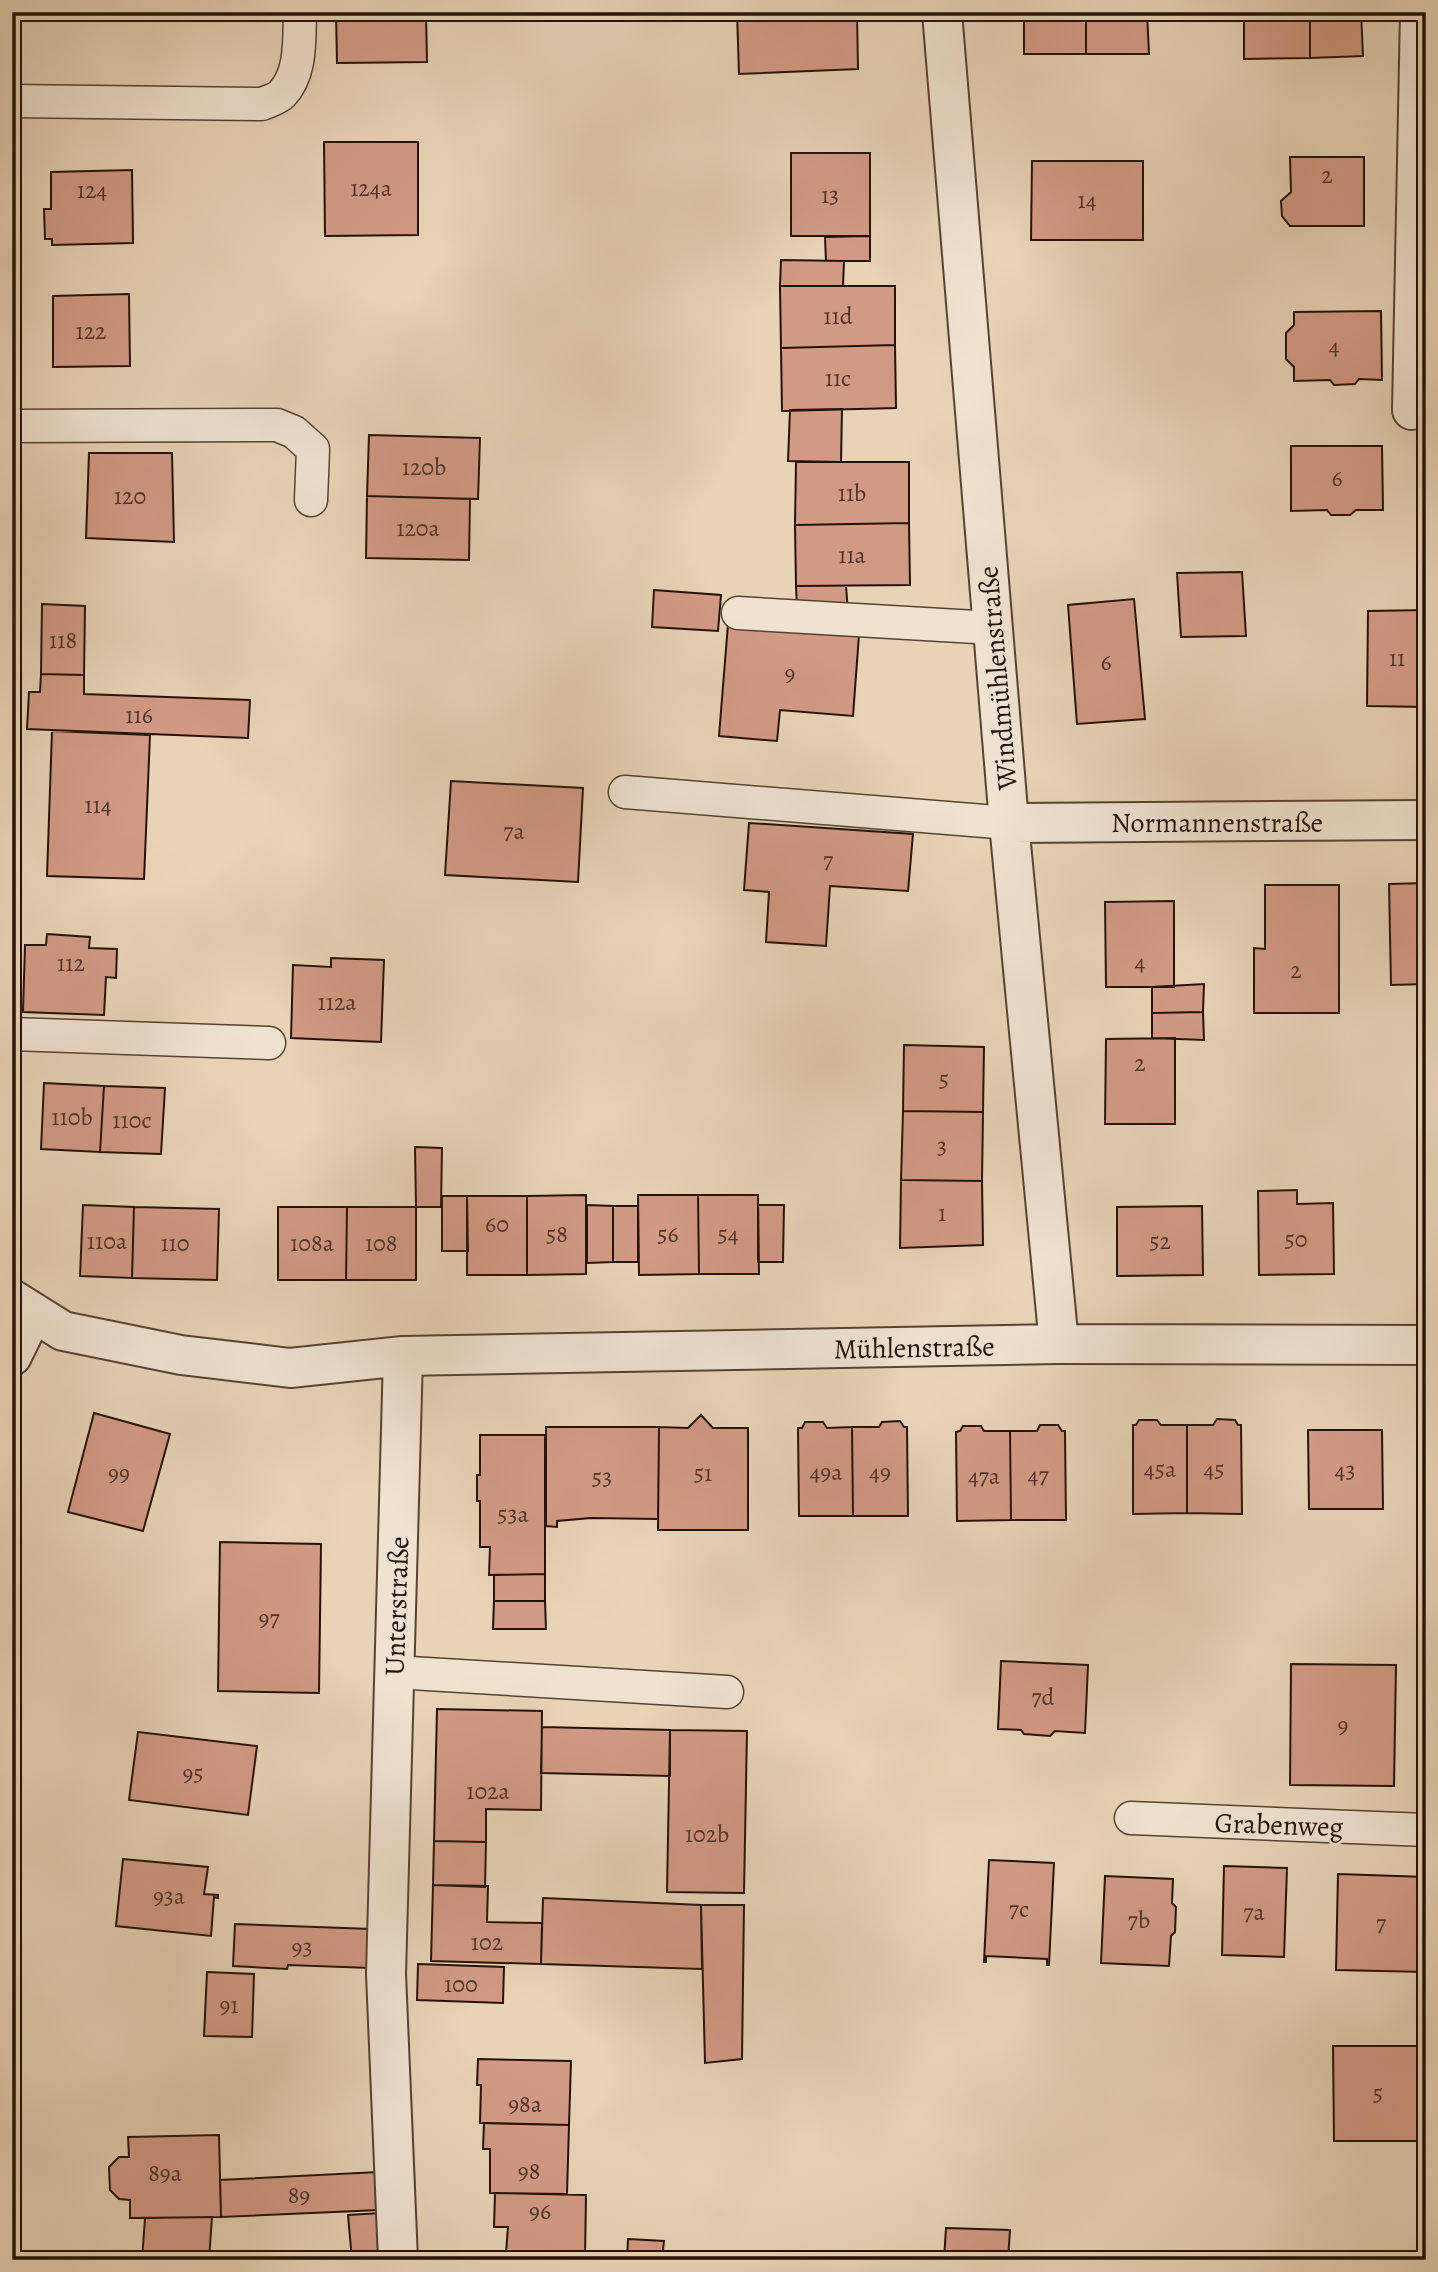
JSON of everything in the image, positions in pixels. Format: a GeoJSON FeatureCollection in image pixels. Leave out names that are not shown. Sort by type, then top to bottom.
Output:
{"type":"FeatureCollection","features":[{"type":"Feature","properties":{"kind":"street","name":"Windmühlenstraße"},"geometry":{"type":"LineString","coordinates":[[942,12],[1009,823],[1059,1344]]}},
{"type":"Feature","properties":{"kind":"street"},"geometry":{"type":"LineString","coordinates":[[1412,410],[1420,12]]}},
{"type":"Feature","properties":{"kind":"street","name":"Normannenstraße"},"geometry":{"type":"LineString","coordinates":[[1009,823],[1426,820]]}},
{"type":"Feature","properties":{"kind":"street"},"geometry":{"type":"LineString","coordinates":[[12,1356],[22,1306],[63,1331],[181,1354],[277,1367],[290,1368],[403,1356]]}},
{"type":"Feature","properties":{"kind":"street","name":"Mühlenstraße"},"geometry":{"type":"LineString","coordinates":[[403,1356],[1059,1344],[1426,1345]]}},
{"type":"Feature","properties":{"kind":"street","name":"Unterstraße"},"geometry":{"type":"LineString","coordinates":[[398,2260],[386,1974],[403,1356]]}},
{"type":"Feature","properties":{"kind":"lane"},"geometry":{"type":"LineString","coordinates":[[12,101],[262,104],[281,96],[293,79],[299,51],[300,12]]}},
{"type":"Feature","properties":{"kind":"lane"},"geometry":{"type":"LineString","coordinates":[[12,426],[277,425],[294,432],[313,449],[311,500]]}},
{"type":"Feature","properties":{"kind":"lane"},"geometry":{"type":"LineString","coordinates":[[738,613],[993,628]]}},
{"type":"Feature","properties":{"kind":"lane"},"geometry":{"type":"LineString","coordinates":[[625,792],[1009,823]]}},
{"type":"Feature","properties":{"kind":"lane"},"geometry":{"type":"LineString","coordinates":[[12,1034],[269,1042]]}},
{"type":"Feature","properties":{"kind":"lane"},"geometry":{"type":"LineString","coordinates":[[394,1672],[727,1692]]}},
{"type":"Feature","properties":{"kind":"lane","name":"Grabenweg"},"geometry":{"type":"LineString","coordinates":[[1131,1818],[1426,1830]]}},
{"type":"Feature","properties":{"kind":"building"},"geometry":{"type":"Polygon","coordinates":[[[42,12],[146,12],[146,21],[42,21],[42,12]]]}},
{"type":"Feature","properties":{"kind":"building"},"geometry":{"type":"Polygon","coordinates":[[[336,12],[426,12],[427,62],[337,63],[336,12]]]}},
{"type":"Feature","properties":{"kind":"building"},"geometry":{"type":"Polygon","coordinates":[[[737,12],[857,12],[858,69],[739,74],[737,12]]]}},
{"type":"Feature","properties":{"kind":"building"},"geometry":{"type":"Polygon","coordinates":[[[1024,12],[1086,12],[1086,54],[1024,54],[1024,12]]]}},
{"type":"Feature","properties":{"kind":"building"},"geometry":{"type":"Polygon","coordinates":[[[1086,12],[1147,12],[1149,54],[1086,54],[1086,12]]]}},
{"type":"Feature","properties":{"kind":"building"},"geometry":{"type":"Polygon","coordinates":[[[1244,12],[1310,12],[1310,58],[1244,59],[1244,12]]]}},
{"type":"Feature","properties":{"kind":"building"},"geometry":{"type":"Polygon","coordinates":[[[1310,12],[1361,12],[1363,56],[1310,58],[1310,12]]]}},
{"type":"Feature","properties":{"kind":"building"},"geometry":{"type":"Polygon","coordinates":[[[324,142],[418,142],[418,235],[325,236],[324,142]]]}},
{"type":"Feature","properties":{"kind":"building"},"geometry":{"type":"Polygon","coordinates":[[[791,153],[870,153],[870,236],[791,236],[791,153]]]}},
{"type":"Feature","properties":{"kind":"building"},"geometry":{"type":"Polygon","coordinates":[[[1290,157],[1364,157],[1364,226],[1290,226],[1282,216],[1281,201],[1291,192],[1290,157]]]}},
{"type":"Feature","properties":{"kind":"building"},"geometry":{"type":"Polygon","coordinates":[[[1032,161],[1143,161],[1143,240],[1031,240],[1032,161]]]}},
{"type":"Feature","properties":{"kind":"building"},"geometry":{"type":"Polygon","coordinates":[[[132,170],[133,243],[52,245],[52,239],[45,239],[44,209],[51,209],[51,172],[132,170]]]}},
{"type":"Feature","properties":{"kind":"building"},"geometry":{"type":"Polygon","coordinates":[[[870,236],[870,261],[826,261],[825,237],[870,236]]]}},
{"type":"Feature","properties":{"kind":"building"},"geometry":{"type":"Polygon","coordinates":[[[781,260],[844,261],[843,286],[780,286],[781,260]]]}},
{"type":"Feature","properties":{"kind":"building"},"geometry":{"type":"Polygon","coordinates":[[[780,286],[895,286],[895,345],[781,348],[780,286]]]}},
{"type":"Feature","properties":{"kind":"building"},"geometry":{"type":"Polygon","coordinates":[[[129,294],[130,366],[53,367],[53,296],[129,294]]]}},
{"type":"Feature","properties":{"kind":"building"},"geometry":{"type":"Polygon","coordinates":[[[1381,311],[1382,380],[1359,379],[1355,384],[1334,385],[1330,380],[1294,381],[1294,367],[1286,359],[1286,333],[1294,325],[1294,312],[1381,311]]]}},
{"type":"Feature","properties":{"kind":"building"},"geometry":{"type":"Polygon","coordinates":[[[895,345],[896,408],[782,411],[781,348],[895,345]]]}},
{"type":"Feature","properties":{"kind":"building"},"geometry":{"type":"Polygon","coordinates":[[[842,409],[841,462],[788,461],[790,410],[842,409]]]}},
{"type":"Feature","properties":{"kind":"building"},"geometry":{"type":"Polygon","coordinates":[[[369,435],[480,438],[478,499],[367,496],[369,435]]]}},
{"type":"Feature","properties":{"kind":"building"},"geometry":{"type":"Polygon","coordinates":[[[1291,446],[1382,446],[1383,510],[1356,510],[1350,515],[1331,515],[1327,510],[1291,511],[1291,446]]]}},
{"type":"Feature","properties":{"kind":"building"},"geometry":{"type":"Polygon","coordinates":[[[89,453],[172,453],[174,542],[86,538],[89,453]]]}},
{"type":"Feature","properties":{"kind":"building"},"geometry":{"type":"Polygon","coordinates":[[[796,462],[909,462],[909,523],[795,525],[796,462]]]}},
{"type":"Feature","properties":{"kind":"building"},"geometry":{"type":"Polygon","coordinates":[[[367,496],[470,499],[469,560],[366,558],[367,496]]]}},
{"type":"Feature","properties":{"kind":"building"},"geometry":{"type":"Polygon","coordinates":[[[909,523],[910,585],[796,586],[795,525],[909,523]]]}},
{"type":"Feature","properties":{"kind":"building"},"geometry":{"type":"Polygon","coordinates":[[[1242,572],[1246,636],[1181,637],[1177,573],[1242,572]]]}},
{"type":"Feature","properties":{"kind":"building"},"geometry":{"type":"Polygon","coordinates":[[[796,586],[846,586],[848,612],[797,609],[796,586]]]}},
{"type":"Feature","properties":{"kind":"building"},"geometry":{"type":"Polygon","coordinates":[[[654,590],[721,595],[718,631],[652,627],[654,590]]]}},
{"type":"Feature","properties":{"kind":"building"},"geometry":{"type":"Polygon","coordinates":[[[1134,599],[1145,719],[1077,724],[1068,605],[1134,599]]]}},
{"type":"Feature","properties":{"kind":"building"},"geometry":{"type":"Polygon","coordinates":[[[42,604],[85,606],[84,675],[41,674],[42,604]]]}},
{"type":"Feature","properties":{"kind":"building"},"geometry":{"type":"Polygon","coordinates":[[[1426,610],[1426,707],[1367,706],[1368,611],[1426,610]]]}},
{"type":"Feature","properties":{"kind":"building"},"geometry":{"type":"Polygon","coordinates":[[[728,624],[859,635],[853,716],[780,710],[777,741],[719,736],[728,624]]]}},
{"type":"Feature","properties":{"kind":"building"},"geometry":{"type":"Polygon","coordinates":[[[41,674],[84,675],[84,694],[250,700],[248,738],[27,729],[29,692],[40,692],[41,674]]]}},
{"type":"Feature","properties":{"kind":"building"},"geometry":{"type":"Polygon","coordinates":[[[52,731],[150,735],[144,879],[47,876],[52,731]]]}},
{"type":"Feature","properties":{"kind":"building"},"geometry":{"type":"Polygon","coordinates":[[[451,781],[583,788],[578,882],[445,875],[451,781]]]}},
{"type":"Feature","properties":{"kind":"building"},"geometry":{"type":"Polygon","coordinates":[[[749,823],[913,834],[908,891],[830,886],[826,946],[766,942],[769,892],[744,890],[749,823]]]}},
{"type":"Feature","properties":{"kind":"building"},"geometry":{"type":"Polygon","coordinates":[[[1426,883],[1426,984],[1391,985],[1389,884],[1426,883]]]}},
{"type":"Feature","properties":{"kind":"building"},"geometry":{"type":"Polygon","coordinates":[[[1265,885],[1339,885],[1339,1013],[1254,1013],[1254,948],[1265,949],[1265,885]]]}},
{"type":"Feature","properties":{"kind":"building"},"geometry":{"type":"Polygon","coordinates":[[[1174,901],[1174,987],[1106,987],[1105,902],[1174,901]]]}},
{"type":"Feature","properties":{"kind":"building"},"geometry":{"type":"Polygon","coordinates":[[[47,934],[90,937],[89,948],[117,949],[116,978],[106,977],[104,1015],[23,1012],[25,945],[46,945],[47,934]]]}},
{"type":"Feature","properties":{"kind":"building"},"geometry":{"type":"Polygon","coordinates":[[[331,958],[384,960],[381,1042],[291,1038],[293,965],[331,967],[331,958]]]}},
{"type":"Feature","properties":{"kind":"building"},"geometry":{"type":"Polygon","coordinates":[[[1204,984],[1203,1012],[1152,1013],[1152,987],[1204,984]]]}},
{"type":"Feature","properties":{"kind":"building"},"geometry":{"type":"Polygon","coordinates":[[[1203,1012],[1204,1040],[1152,1038],[1152,1013],[1203,1012]]]}},
{"type":"Feature","properties":{"kind":"building"},"geometry":{"type":"Polygon","coordinates":[[[1175,1038],[1175,1124],[1105,1124],[1106,1039],[1175,1038]]]}},
{"type":"Feature","properties":{"kind":"building"},"geometry":{"type":"Polygon","coordinates":[[[904,1045],[984,1047],[983,1112],[903,1111],[904,1045]]]}},
{"type":"Feature","properties":{"kind":"building"},"geometry":{"type":"Polygon","coordinates":[[[44,1083],[104,1086],[100,1152],[41,1149],[44,1083]]]}},
{"type":"Feature","properties":{"kind":"building"},"geometry":{"type":"Polygon","coordinates":[[[104,1086],[165,1088],[161,1154],[100,1152],[104,1086]]]}},
{"type":"Feature","properties":{"kind":"building"},"geometry":{"type":"Polygon","coordinates":[[[903,1111],[983,1112],[982,1181],[901,1180],[903,1111]]]}},
{"type":"Feature","properties":{"kind":"building"},"geometry":{"type":"Polygon","coordinates":[[[415,1147],[442,1148],[441,1207],[416,1207],[415,1147]]]}},
{"type":"Feature","properties":{"kind":"building"},"geometry":{"type":"Polygon","coordinates":[[[901,1180],[982,1181],[983,1245],[900,1248],[901,1180]]]}},
{"type":"Feature","properties":{"kind":"building"},"geometry":{"type":"Polygon","coordinates":[[[1297,1190],[1297,1204],[1333,1203],[1334,1274],[1259,1275],[1258,1191],[1297,1190]]]}},
{"type":"Feature","properties":{"kind":"building"},"geometry":{"type":"Polygon","coordinates":[[[586,1195],[586,1274],[527,1275],[527,1196],[586,1195]]]}},
{"type":"Feature","properties":{"kind":"building"},"geometry":{"type":"Polygon","coordinates":[[[638,1195],[698,1195],[699,1274],[639,1275],[638,1195]]]}},
{"type":"Feature","properties":{"kind":"building"},"geometry":{"type":"Polygon","coordinates":[[[698,1195],[758,1195],[759,1274],[699,1274],[698,1195]]]}},
{"type":"Feature","properties":{"kind":"building"},"geometry":{"type":"Polygon","coordinates":[[[442,1196],[467,1196],[468,1251],[442,1251],[442,1196]]]}},
{"type":"Feature","properties":{"kind":"building"},"geometry":{"type":"Polygon","coordinates":[[[467,1196],[527,1196],[527,1275],[467,1275],[467,1196]]]}},
{"type":"Feature","properties":{"kind":"building"},"geometry":{"type":"Polygon","coordinates":[[[83,1205],[134,1207],[132,1278],[80,1276],[83,1205]]]}},
{"type":"Feature","properties":{"kind":"building"},"geometry":{"type":"Polygon","coordinates":[[[587,1205],[613,1206],[613,1262],[587,1263],[587,1205]]]}},
{"type":"Feature","properties":{"kind":"building"},"geometry":{"type":"Polygon","coordinates":[[[758,1205],[784,1205],[783,1262],[758,1262],[758,1205]]]}},
{"type":"Feature","properties":{"kind":"building"},"geometry":{"type":"Polygon","coordinates":[[[613,1206],[638,1206],[638,1262],[613,1262],[613,1206]]]}},
{"type":"Feature","properties":{"kind":"building"},"geometry":{"type":"Polygon","coordinates":[[[1202,1206],[1203,1275],[1117,1276],[1117,1207],[1202,1206]]]}},
{"type":"Feature","properties":{"kind":"building"},"geometry":{"type":"Polygon","coordinates":[[[134,1207],[219,1209],[217,1280],[132,1278],[134,1207]]]}},
{"type":"Feature","properties":{"kind":"building"},"geometry":{"type":"Polygon","coordinates":[[[278,1207],[347,1207],[346,1280],[278,1280],[278,1207]]]}},
{"type":"Feature","properties":{"kind":"building"},"geometry":{"type":"Polygon","coordinates":[[[347,1207],[416,1207],[416,1280],[346,1280],[347,1207]]]}},
{"type":"Feature","properties":{"kind":"building"},"geometry":{"type":"Polygon","coordinates":[[[94,1413],[170,1434],[143,1531],[68,1512],[94,1413]]]}},
{"type":"Feature","properties":{"kind":"building"},"geometry":{"type":"Polygon","coordinates":[[[701,1415],[713,1428],[748,1428],[748,1530],[658,1530],[659,1427],[688,1428],[701,1415]]]}},
{"type":"Feature","properties":{"kind":"building"},"geometry":{"type":"Polygon","coordinates":[[[1217,1419],[1235,1420],[1241,1425],[1242,1514],[1187,1513],[1187,1425],[1213,1425],[1217,1419]]]}},
{"type":"Feature","properties":{"kind":"building"},"geometry":{"type":"Polygon","coordinates":[[[1139,1420],[1157,1420],[1161,1425],[1187,1425],[1187,1513],[1133,1514],[1133,1425],[1139,1420]]]}},
{"type":"Feature","properties":{"kind":"building"},"geometry":{"type":"Polygon","coordinates":[[[900,1421],[907,1427],[908,1516],[853,1516],[852,1427],[879,1427],[882,1422],[900,1421]]]}},
{"type":"Feature","properties":{"kind":"building"},"geometry":{"type":"Polygon","coordinates":[[[805,1422],[823,1422],[827,1428],[852,1427],[853,1516],[799,1516],[798,1428],[802,1428],[805,1422]]]}},
{"type":"Feature","properties":{"kind":"building"},"geometry":{"type":"Polygon","coordinates":[[[1040,1425],[1058,1425],[1065,1431],[1066,1520],[1011,1520],[1010,1431],[1037,1431],[1040,1425]]]}},
{"type":"Feature","properties":{"kind":"building"},"geometry":{"type":"Polygon","coordinates":[[[963,1426],[981,1426],[984,1431],[1010,1431],[1011,1520],[957,1521],[956,1432],[963,1426]]]}},
{"type":"Feature","properties":{"kind":"building"},"geometry":{"type":"Polygon","coordinates":[[[546,1427],[659,1427],[658,1519],[591,1518],[557,1521],[557,1527],[546,1526],[546,1427]]]}},
{"type":"Feature","properties":{"kind":"building"},"geometry":{"type":"Polygon","coordinates":[[[1308,1430],[1382,1430],[1383,1509],[1309,1509],[1308,1430]]]}},
{"type":"Feature","properties":{"kind":"building"},"geometry":{"type":"Polygon","coordinates":[[[480,1435],[545,1435],[545,1574],[489,1575],[490,1547],[480,1547],[480,1501],[477,1501],[480,1435]]]}},
{"type":"Feature","properties":{"kind":"building"},"geometry":{"type":"Polygon","coordinates":[[[220,1542],[321,1544],[319,1693],[218,1691],[220,1542]]]}},
{"type":"Feature","properties":{"kind":"building"},"geometry":{"type":"Polygon","coordinates":[[[545,1574],[545,1601],[494,1601],[494,1575],[545,1574]]]}},
{"type":"Feature","properties":{"kind":"building"},"geometry":{"type":"Polygon","coordinates":[[[494,1601],[545,1601],[546,1629],[493,1629],[494,1601]]]}},
{"type":"Feature","properties":{"kind":"building"},"geometry":{"type":"Polygon","coordinates":[[[1001,1661],[1088,1665],[1085,1733],[1055,1731],[1050,1736],[998,1729],[1001,1661]]]}},
{"type":"Feature","properties":{"kind":"building"},"geometry":{"type":"Polygon","coordinates":[[[1291,1664],[1396,1665],[1394,1786],[1290,1785],[1291,1664]]]}},
{"type":"Feature","properties":{"kind":"building"},"geometry":{"type":"Polygon","coordinates":[[[437,1709],[542,1711],[541,1810],[486,1809],[486,1842],[434,1841],[437,1709]]]}},
{"type":"Feature","properties":{"kind":"building"},"geometry":{"type":"Polygon","coordinates":[[[542,1727],[670,1730],[670,1776],[541,1773],[542,1727]]]}},
{"type":"Feature","properties":{"kind":"building"},"geometry":{"type":"Polygon","coordinates":[[[670,1730],[747,1731],[744,1893],[667,1892],[670,1730]]]}},
{"type":"Feature","properties":{"kind":"building"},"geometry":{"type":"Polygon","coordinates":[[[138,1732],[257,1746],[248,1815],[129,1800],[138,1732]]]}},
{"type":"Feature","properties":{"kind":"building"},"geometry":{"type":"Polygon","coordinates":[[[434,1841],[486,1842],[485,1887],[433,1885],[434,1841]]]}},
{"type":"Feature","properties":{"kind":"building"},"geometry":{"type":"Polygon","coordinates":[[[123,1859],[208,1867],[204,1894],[218,1895],[218,1898],[214,1897],[211,1936],[116,1926],[123,1859]]]}},
{"type":"Feature","properties":{"kind":"building"},"geometry":{"type":"Polygon","coordinates":[[[989,1860],[1054,1863],[1049,1965],[1047,1959],[986,1956],[984,1962],[989,1860]]]}},
{"type":"Feature","properties":{"kind":"building"},"geometry":{"type":"Polygon","coordinates":[[[1224,1866],[1287,1868],[1284,1957],[1222,1955],[1224,1866]]]}},
{"type":"Feature","properties":{"kind":"building"},"geometry":{"type":"Polygon","coordinates":[[[1338,1874],[1426,1877],[1426,1972],[1336,1970],[1338,1874]]]}},
{"type":"Feature","properties":{"kind":"building"},"geometry":{"type":"Polygon","coordinates":[[[1105,1876],[1173,1879],[1175,1932],[1171,1936],[1169,1966],[1101,1963],[1105,1876]]]}},
{"type":"Feature","properties":{"kind":"building"},"geometry":{"type":"Polygon","coordinates":[[[433,1885],[488,1886],[487,1922],[542,1923],[541,1964],[431,1961],[433,1885]]]}},
{"type":"Feature","properties":{"kind":"building"},"geometry":{"type":"Polygon","coordinates":[[[543,1898],[701,1905],[702,1969],[541,1964],[543,1898]]]}},
{"type":"Feature","properties":{"kind":"building"},"geometry":{"type":"Polygon","coordinates":[[[701,1905],[744,1905],[742,2059],[705,2063],[701,1905]]]}},
{"type":"Feature","properties":{"kind":"building"},"geometry":{"type":"Polygon","coordinates":[[[235,1924],[371,1929],[370,1968],[288,1965],[287,1969],[233,1966],[235,1924]]]}},
{"type":"Feature","properties":{"kind":"building"},"geometry":{"type":"Polygon","coordinates":[[[418,1964],[504,1967],[503,2003],[417,2000],[418,1964]]]}},
{"type":"Feature","properties":{"kind":"building"},"geometry":{"type":"Polygon","coordinates":[[[207,1972],[254,1974],[252,2037],[204,2036],[207,1972]]]}},
{"type":"Feature","properties":{"kind":"building"},"geometry":{"type":"Polygon","coordinates":[[[1333,2046],[1423,2046],[1423,2141],[1334,2141],[1333,2046]]]}},
{"type":"Feature","properties":{"kind":"building"},"geometry":{"type":"Polygon","coordinates":[[[478,2059],[571,2061],[569,2125],[480,2123],[481,2085],[477,2085],[478,2059]]]}},
{"type":"Feature","properties":{"kind":"building"},"geometry":{"type":"Polygon","coordinates":[[[484,2123],[569,2125],[567,2194],[490,2193],[490,2149],[483,2149],[484,2123]]]}},
{"type":"Feature","properties":{"kind":"building"},"geometry":{"type":"Polygon","coordinates":[[[219,2135],[221,2217],[130,2218],[130,2200],[119,2199],[110,2190],[109,2167],[119,2157],[129,2157],[128,2137],[219,2135]]]}},
{"type":"Feature","properties":{"kind":"building"},"geometry":{"type":"Polygon","coordinates":[[[378,2172],[379,2210],[221,2217],[220,2180],[378,2172]]]}},
{"type":"Feature","properties":{"kind":"building"},"geometry":{"type":"Polygon","coordinates":[[[495,2193],[586,2195],[585,2260],[521,2260],[521,2253],[506,2253],[508,2227],[494,2227],[495,2193]]]}},
{"type":"Feature","properties":{"kind":"building"},"geometry":{"type":"Polygon","coordinates":[[[381,2213],[384,2260],[352,2260],[348,2215],[381,2213]]]}},
{"type":"Feature","properties":{"kind":"building"},"geometry":{"type":"Polygon","coordinates":[[[212,2217],[209,2260],[142,2260],[145,2218],[212,2217]]]}},
{"type":"Feature","properties":{"kind":"building"},"geometry":{"type":"Polygon","coordinates":[[[946,2228],[1010,2230],[1008,2260],[944,2260],[946,2228]]]}},
{"type":"Feature","properties":{"kind":"building"},"geometry":{"type":"Polygon","coordinates":[[[628,2239],[664,2241],[662,2260],[627,2260],[628,2239]]]}},
{"type":"Feature","properties":{"kind":"building"},"geometry":{"type":"Polygon","coordinates":[[[12,2251],[82,2260],[12,2260],[12,2251]]]}}]}
